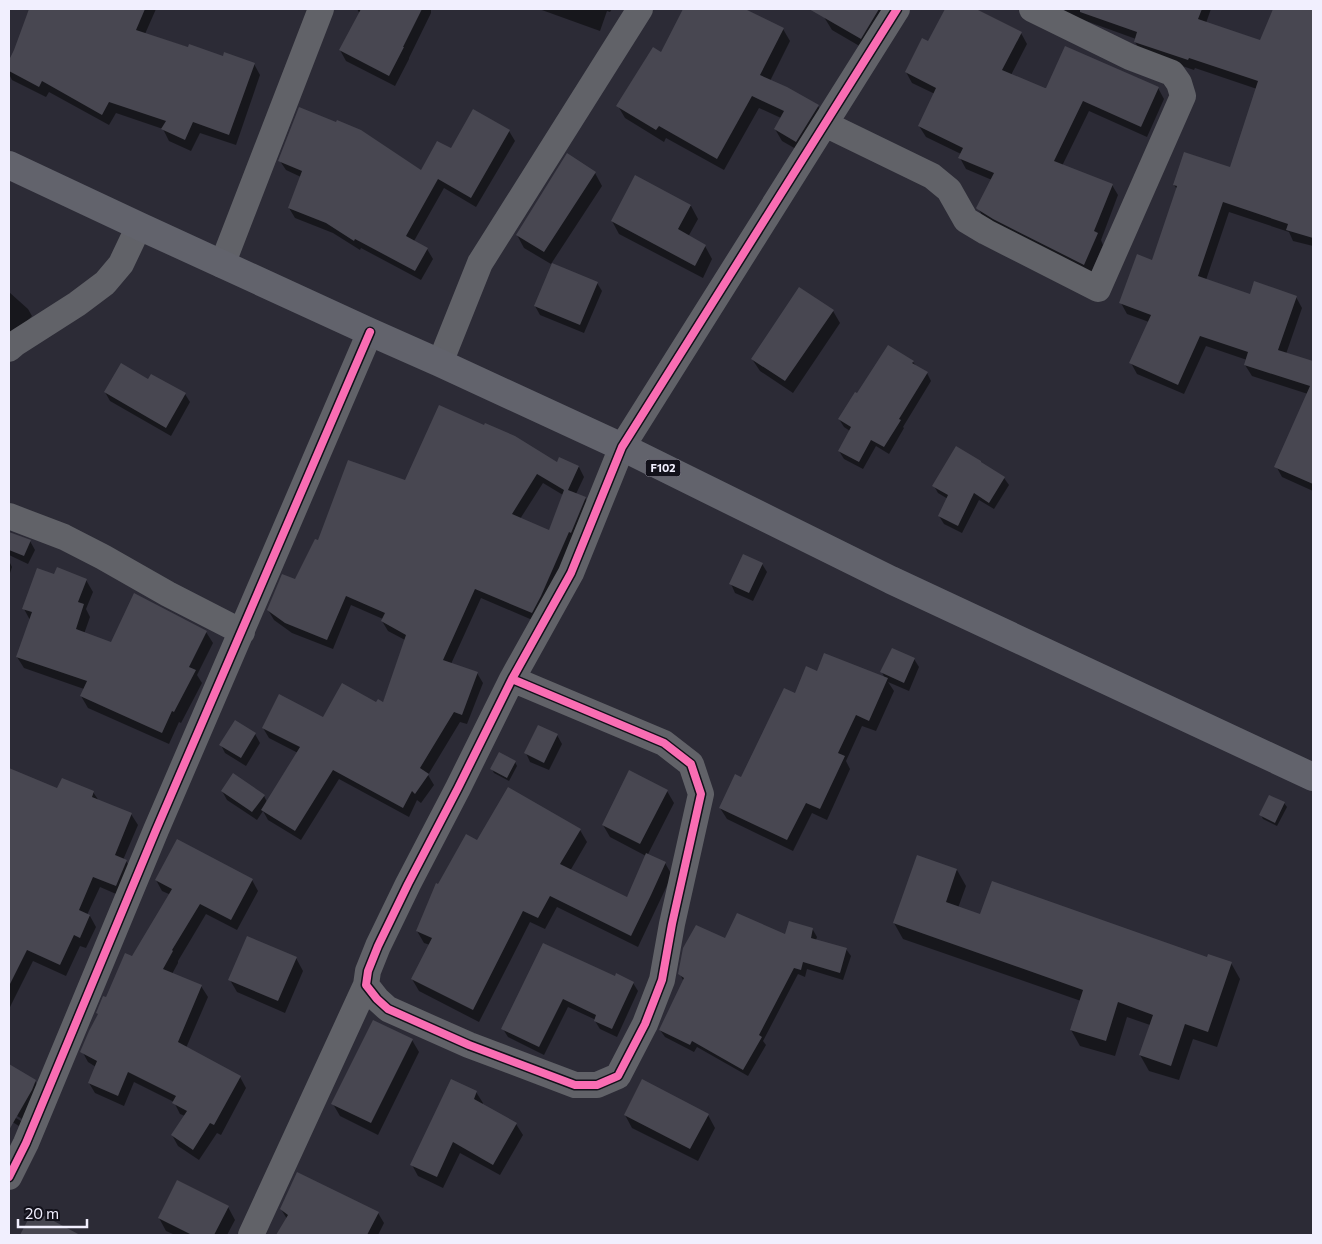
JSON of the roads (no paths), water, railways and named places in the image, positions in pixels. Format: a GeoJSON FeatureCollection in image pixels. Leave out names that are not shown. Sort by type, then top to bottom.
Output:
{"type":"FeatureCollection","features":[{"type":"Feature","properties":{"kind":"main road","name":"F102"},"geometry":{"type":"LineString","coordinates":[[9,165],[222,265],[440,363],[622,448],[891,580],[1313,777]]}},
{"type":"Feature","properties":{"kind":"street"},"geometry":{"type":"LineString","coordinates":[[222,265],[321,9]]}},
{"type":"Feature","properties":{"kind":"street"},"geometry":{"type":"LineString","coordinates":[[440,363],[480,263],[640,9]]}},
{"type":"Feature","properties":{"kind":"street"},"geometry":{"type":"LineString","coordinates":[[251,1235],[366,985],[368,971],[382,937],[512,679],[571,573],[622,448],[897,9]]}},
{"type":"Feature","properties":{"kind":"street"},"geometry":{"type":"LineString","coordinates":[[825,124],[932,176],[949,190],[966,220],[1098,289],[1183,96],[1179,83],[1172,73],[1130,56],[1032,9]]}},
{"type":"Feature","properties":{"kind":"street"},"geometry":{"type":"LineString","coordinates":[[9,349],[105,283],[121,264],[139,226]]}},
{"type":"Feature","properties":{"kind":"street"},"geometry":{"type":"LineString","coordinates":[[9,1177],[26,1143],[164,812],[370,332]]}},
{"type":"Feature","properties":{"kind":"street"},"geometry":{"type":"LineString","coordinates":[[9,516],[64,536],[103,556],[168,594],[242,632]]}},
{"type":"Feature","properties":{"kind":"street"},"geometry":{"type":"LineString","coordinates":[[366,985],[388,1009],[469,1044],[575,1084],[597,1085],[618,1076],[645,1024],[662,980],[672,924],[701,794],[691,764],[664,743],[512,679]]}}]}
